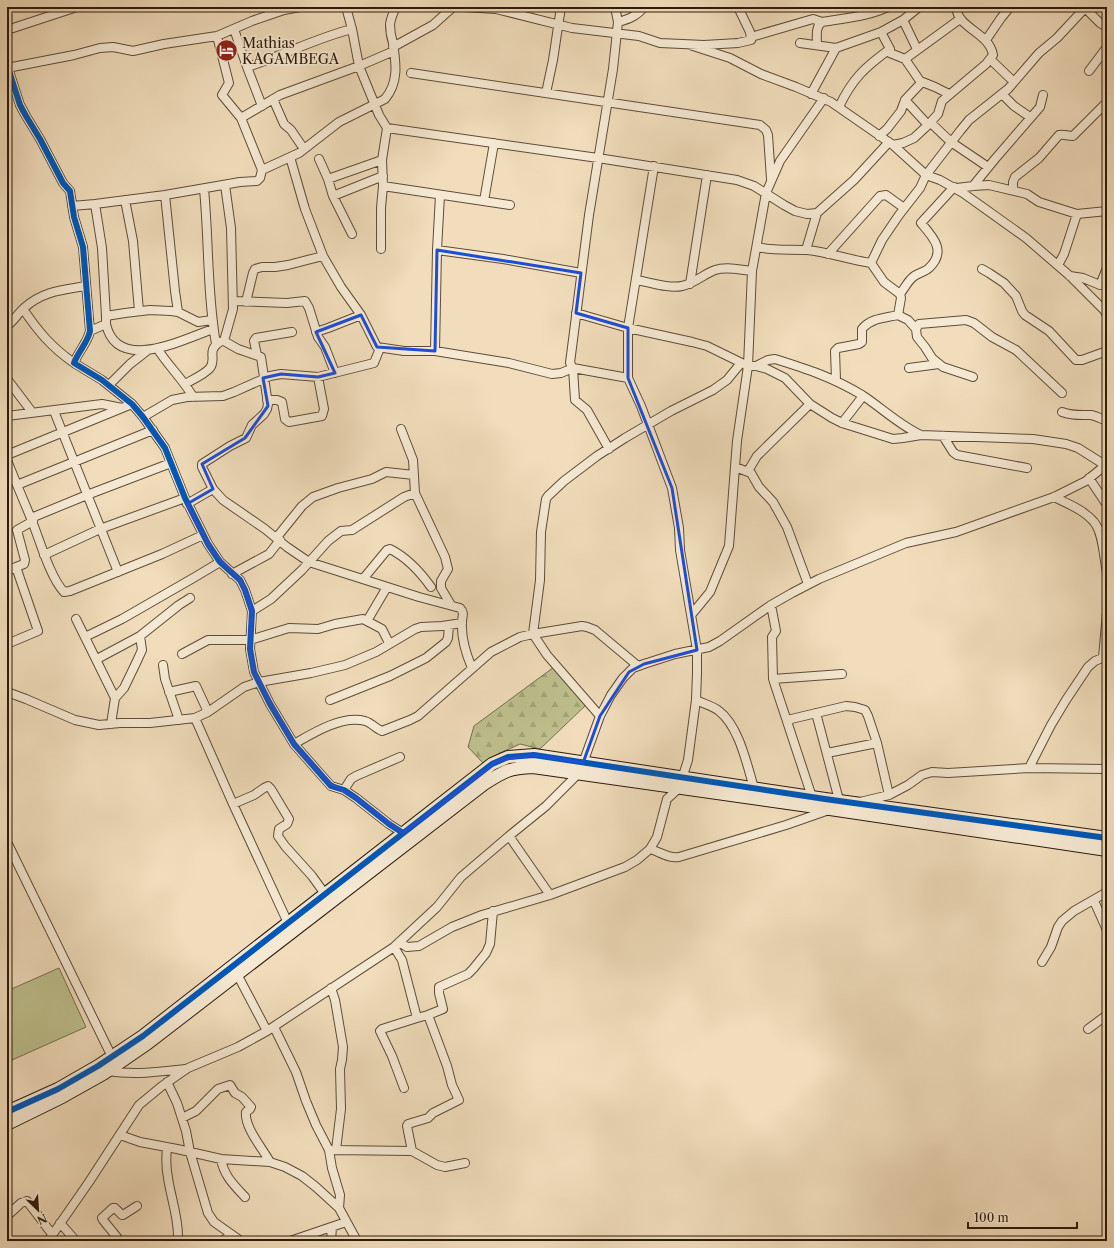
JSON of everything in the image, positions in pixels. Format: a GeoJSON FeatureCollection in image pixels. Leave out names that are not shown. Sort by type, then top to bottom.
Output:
{"type":"FeatureCollection","features":[{"type":"Feature","properties":{"kind":"street"},"geometry":{"type":"LineString","coordinates":[[7,30],[77,7]]}},
{"type":"Feature","properties":{"kind":"street"},"geometry":{"type":"LineString","coordinates":[[74,363],[78,353],[89,336],[90,331],[83,247],[72,206],[70,191],[63,183],[40,138],[20,105],[7,67],[74,56],[100,48],[113,47],[133,51],[164,44],[216,36],[277,10],[300,7]]}},
{"type":"Feature","properties":{"kind":"street"},"geometry":{"type":"LineString","coordinates":[[346,7],[359,66],[374,104],[387,128],[382,160],[383,186],[381,208],[381,249]]}},
{"type":"Feature","properties":{"kind":"street"},"geometry":{"type":"LineString","coordinates":[[262,170],[304,149],[339,122],[385,99],[393,86],[396,73],[390,25],[391,18],[396,7]]}},
{"type":"Feature","properties":{"kind":"street"},"geometry":{"type":"LineString","coordinates":[[240,118],[280,95],[359,66],[394,49],[433,25],[452,7]]}},
{"type":"Feature","properties":{"kind":"street"},"geometry":{"type":"LineString","coordinates":[[463,7],[496,9],[572,28],[639,36],[660,43],[690,45],[743,43],[751,40],[751,37],[813,19],[822,22],[858,17],[877,12],[888,7]]}},
{"type":"Feature","properties":{"kind":"street"},"geometry":{"type":"LineString","coordinates":[[546,93],[561,7]]}},
{"type":"Feature","properties":{"kind":"street"},"geometry":{"type":"LineString","coordinates":[[609,449],[588,410],[575,400],[573,368],[570,363],[581,273],[608,102],[617,33],[618,22],[615,7]]}},
{"type":"Feature","properties":{"kind":"street"},"geometry":{"type":"LineString","coordinates":[[618,22],[636,16],[644,7]]}},
{"type":"Feature","properties":{"kind":"street"},"geometry":{"type":"LineString","coordinates":[[738,7],[751,37]]}},
{"type":"Feature","properties":{"kind":"street"},"geometry":{"type":"LineString","coordinates":[[800,43],[836,48],[881,32],[903,20],[919,7]]}},
{"type":"Feature","properties":{"kind":"street"},"geometry":{"type":"LineString","coordinates":[[806,250],[817,213],[891,144],[903,143],[914,138],[930,124],[938,114],[941,102],[993,55],[986,40],[960,19],[956,7]]}},
{"type":"Feature","properties":{"kind":"street"},"geometry":{"type":"LineString","coordinates":[[986,40],[1010,7]]}},
{"type":"Feature","properties":{"kind":"street"},"geometry":{"type":"LineString","coordinates":[[871,263],[882,240],[920,188],[926,175],[970,120],[1002,94],[1039,53],[1057,38],[1085,7],[1100,23],[1107,26]]}},
{"type":"Feature","properties":{"kind":"street"},"geometry":{"type":"LineString","coordinates":[[904,59],[960,19]]}},
{"type":"Feature","properties":{"kind":"street"},"geometry":{"type":"LineString","coordinates":[[903,20],[917,49]]}},
{"type":"Feature","properties":{"kind":"street"},"geometry":{"type":"LineString","coordinates":[[817,45],[816,31],[818,25],[822,22]]}},
{"type":"Feature","properties":{"kind":"street"},"geometry":{"type":"LineString","coordinates":[[234,28],[242,57],[262,106]]}},
{"type":"Feature","properties":{"kind":"street"},"geometry":{"type":"LineString","coordinates":[[247,68],[333,33],[352,29]]}},
{"type":"Feature","properties":{"kind":"street"},"geometry":{"type":"LineString","coordinates":[[881,32],[890,48],[890,53],[904,59],[919,80],[949,94]]}},
{"type":"Feature","properties":{"kind":"street"},"geometry":{"type":"LineString","coordinates":[[72,206],[165,195],[257,181],[260,178],[262,170],[240,118],[222,94],[229,83],[216,36]]}},
{"type":"Feature","properties":{"kind":"street"},"geometry":{"type":"LineString","coordinates":[[690,45],[730,58],[761,74],[824,98],[839,107],[891,144],[926,175],[955,188],[1026,238],[1070,276],[1104,310],[1107,315]]}},
{"type":"Feature","properties":{"kind":"street"},"geometry":{"type":"LineString","coordinates":[[1089,71],[1107,47]]}},
{"type":"Feature","properties":{"kind":"street"},"geometry":{"type":"LineString","coordinates":[[811,94],[836,48]]}},
{"type":"Feature","properties":{"kind":"street"},"geometry":{"type":"LineString","coordinates":[[839,107],[853,81],[869,64],[890,48]]}},
{"type":"Feature","properties":{"kind":"street"},"geometry":{"type":"LineString","coordinates":[[990,59],[1014,82]]}},
{"type":"Feature","properties":{"kind":"street"},"geometry":{"type":"LineString","coordinates":[[411,74],[760,124],[766,130],[768,135],[771,180]]}},
{"type":"Feature","properties":{"kind":"street"},"geometry":{"type":"LineString","coordinates":[[879,136],[887,129],[901,111],[905,100],[922,82]]}},
{"type":"Feature","properties":{"kind":"street"},"geometry":{"type":"LineString","coordinates":[[1002,94],[1014,106],[1030,117]]}},
{"type":"Feature","properties":{"kind":"street"},"geometry":{"type":"LineString","coordinates":[[973,186],[1040,107],[1043,95]]}},
{"type":"Feature","properties":{"kind":"street"},"geometry":{"type":"LineString","coordinates":[[692,614],[710,592],[728,546],[737,441],[748,365],[752,271],[766,193],[780,161],[824,98]]}},
{"type":"Feature","properties":{"kind":"street"},"geometry":{"type":"LineString","coordinates":[[273,99],[284,124],[291,130],[304,149]]}},
{"type":"Feature","properties":{"kind":"street"},"geometry":{"type":"LineString","coordinates":[[905,100],[951,142],[988,167]]}},
{"type":"Feature","properties":{"kind":"street"},"geometry":{"type":"LineString","coordinates":[[1013,190],[1013,182],[1015,177],[1039,158],[1059,135],[1064,134],[1073,136],[1104,105],[1107,104]]}},
{"type":"Feature","properties":{"kind":"street"},"geometry":{"type":"LineString","coordinates":[[387,128],[654,166],[738,180],[754,186],[795,211],[807,214],[817,213]]}},
{"type":"Feature","properties":{"kind":"street"},"geometry":{"type":"LineString","coordinates":[[484,201],[494,144]]}},
{"type":"Feature","properties":{"kind":"street"},"geometry":{"type":"LineString","coordinates":[[290,157],[312,228],[324,256],[341,287],[360,315],[377,346],[380,348],[404,351],[435,351],[509,363],[552,374],[561,373],[573,368],[628,378]]}},
{"type":"Feature","properties":{"kind":"street"},"geometry":{"type":"LineString","coordinates":[[319,159],[328,179],[333,196],[352,234]]}},
{"type":"Feature","properties":{"kind":"street"},"geometry":{"type":"LineString","coordinates":[[328,179],[382,160]]}},
{"type":"Feature","properties":{"kind":"street"},"geometry":{"type":"LineString","coordinates":[[1107,160],[1107,169]]}},
{"type":"Feature","properties":{"kind":"street"},"geometry":{"type":"LineString","coordinates":[[397,945],[407,947],[418,946],[452,927],[493,911],[550,895],[625,868],[650,849],[657,837],[667,799],[681,783],[688,760],[696,700],[697,650],[680,550],[679,528],[672,488],[641,406],[628,378],[628,328],[654,166]]}},
{"type":"Feature","properties":{"kind":"street"},"geometry":{"type":"LineString","coordinates":[[690,284],[707,175]]}},
{"type":"Feature","properties":{"kind":"street"},"geometry":{"type":"LineString","coordinates":[[333,196],[383,176]]}},
{"type":"Feature","properties":{"kind":"street"},"geometry":{"type":"LineString","coordinates":[[186,384],[211,367],[212,353],[220,343],[232,317],[231,228],[225,185]]}},
{"type":"Feature","properties":{"kind":"street"},"geometry":{"type":"LineString","coordinates":[[898,315],[901,298],[900,294],[913,277],[930,268],[938,253],[934,238],[921,223],[955,188],[988,185],[1027,194],[1039,202],[1077,214],[1107,211]]}},
{"type":"Feature","properties":{"kind":"street"},"geometry":{"type":"LineString","coordinates":[[383,186],[510,205]]}},
{"type":"Feature","properties":{"kind":"street"},"geometry":{"type":"LineString","coordinates":[[204,189],[213,329],[220,343],[257,355],[261,358],[268,406],[264,414],[252,425],[246,438],[230,446],[202,464],[214,489],[229,505],[309,562],[419,598],[451,605],[462,610],[462,623],[466,652],[472,668]]}},
{"type":"Feature","properties":{"kind":"street"},"geometry":{"type":"LineString","coordinates":[[165,195],[178,312]]}},
{"type":"Feature","properties":{"kind":"street"},"geometry":{"type":"LineString","coordinates":[[435,351],[437,250],[440,195]]}},
{"type":"Feature","properties":{"kind":"street"},"geometry":{"type":"LineString","coordinates":[[828,254],[880,196],[886,195],[904,208]]}},
{"type":"Feature","properties":{"kind":"street"},"geometry":{"type":"LineString","coordinates":[[125,200],[133,241],[139,311]]}},
{"type":"Feature","properties":{"kind":"street"},"geometry":{"type":"LineString","coordinates":[[95,204],[102,248],[106,320],[109,334],[121,346],[137,351],[158,348],[213,329]]}},
{"type":"Feature","properties":{"kind":"street"},"geometry":{"type":"LineString","coordinates":[[1058,265],[1064,254],[1077,214]]}},
{"type":"Feature","properties":{"kind":"street"},"geometry":{"type":"LineString","coordinates":[[757,247],[768,250],[806,250],[871,263],[884,282],[900,294]]}},
{"type":"Feature","properties":{"kind":"street"},"geometry":{"type":"LineString","coordinates":[[437,250],[503,259],[581,273]]}},
{"type":"Feature","properties":{"kind":"street"},"geometry":{"type":"LineString","coordinates":[[246,302],[253,273],[256,270],[262,267],[288,265],[324,256]]}},
{"type":"Feature","properties":{"kind":"street"},"geometry":{"type":"LineString","coordinates":[[636,280],[674,287],[690,284],[720,268],[752,271]]}},
{"type":"Feature","properties":{"kind":"street"},"geometry":{"type":"LineString","coordinates":[[1070,276],[1083,278],[1104,285],[1107,268]]}},
{"type":"Feature","properties":{"kind":"street"},"geometry":{"type":"LineString","coordinates":[[982,269],[1004,283],[1016,296],[1025,315],[1049,331],[1076,360],[1082,360],[1107,351]]}},
{"type":"Feature","properties":{"kind":"street"},"geometry":{"type":"LineString","coordinates":[[7,326],[36,298],[56,291],[86,286]]}},
{"type":"Feature","properties":{"kind":"street"},"geometry":{"type":"LineString","coordinates":[[233,301],[287,303],[305,301],[309,308],[318,337],[325,347],[335,373]]}},
{"type":"Feature","properties":{"kind":"street"},"geometry":{"type":"LineString","coordinates":[[23,309],[46,341],[63,356],[109,386],[132,404],[153,430],[165,448],[186,501],[203,536],[220,562],[240,580],[243,585],[252,611],[250,640],[252,664],[270,704],[294,744],[328,782],[336,788],[344,790],[356,798],[403,833]]}},
{"type":"Feature","properties":{"kind":"street"},"geometry":{"type":"LineString","coordinates":[[90,331],[106,320],[139,311],[150,310],[178,312],[198,322],[212,320]]}},
{"type":"Feature","properties":{"kind":"street"},"geometry":{"type":"LineString","coordinates":[[48,1241],[139,1105],[167,1082],[188,1068],[238,1047],[271,1029],[397,945],[437,907],[461,877],[546,806],[581,768],[600,716],[611,695],[628,672],[638,666],[675,654],[697,650],[715,644],[771,606],[808,584],[906,543],[956,532],[1054,497],[1089,478],[1106,465],[1078,448],[1066,444],[1033,439],[920,435],[893,439],[842,423],[832,418],[810,404],[785,378],[767,369],[748,365],[707,346],[628,328],[576,313]]}},
{"type":"Feature","properties":{"kind":"street"},"geometry":{"type":"LineString","coordinates":[[316,332],[360,315]]}},
{"type":"Feature","properties":{"kind":"street"},"geometry":{"type":"LineString","coordinates":[[836,380],[835,351],[838,348],[859,344],[862,342],[862,329],[869,323],[878,319],[898,315],[908,320],[916,329],[917,337],[932,358],[943,368],[973,377]]}},
{"type":"Feature","properties":{"kind":"street"},"geometry":{"type":"LineString","coordinates":[[916,329],[920,324],[966,320],[974,323],[992,336],[1016,350],[1062,393]]}},
{"type":"Feature","properties":{"kind":"street"},"geometry":{"type":"LineString","coordinates":[[257,355],[254,341],[256,338],[292,332]]}},
{"type":"Feature","properties":{"kind":"street"},"geometry":{"type":"LineString","coordinates":[[158,348],[167,363],[186,384],[193,397]]}},
{"type":"Feature","properties":{"kind":"street"},"geometry":{"type":"LineString","coordinates":[[143,417],[172,400],[193,397],[223,396],[263,378],[280,374],[318,377],[374,363],[380,348]]}},
{"type":"Feature","properties":{"kind":"street"},"geometry":{"type":"LineString","coordinates":[[109,386],[130,364],[148,350]]}},
{"type":"Feature","properties":{"kind":"street"},"geometry":{"type":"LineString","coordinates":[[600,716],[547,655],[533,634],[540,580],[541,532],[546,499],[564,481],[636,431],[671,411],[713,390],[748,365],[774,358],[816,371],[836,380],[863,396],[910,430],[920,435]]}},
{"type":"Feature","properties":{"kind":"street"},"geometry":{"type":"LineString","coordinates":[[909,368],[939,364]]}},
{"type":"Feature","properties":{"kind":"street"},"geometry":{"type":"LineString","coordinates":[[267,400],[277,400],[282,402],[285,419],[289,422],[322,416],[324,409],[318,377]]}},
{"type":"Feature","properties":{"kind":"street"},"geometry":{"type":"LineString","coordinates":[[7,379],[32,412]]}},
{"type":"Feature","properties":{"kind":"street"},"geometry":{"type":"LineString","coordinates":[[842,423],[863,396]]}},
{"type":"Feature","properties":{"kind":"street"},"geometry":{"type":"LineString","coordinates":[[7,416],[102,404],[122,408]]}},
{"type":"Feature","properties":{"kind":"street"},"geometry":{"type":"LineString","coordinates":[[7,455],[132,404]]}},
{"type":"Feature","properties":{"kind":"street"},"geometry":{"type":"LineString","coordinates":[[748,471],[757,456],[810,404]]}},
{"type":"Feature","properties":{"kind":"street"},"geometry":{"type":"LineString","coordinates":[[54,411],[118,572]]}},
{"type":"Feature","properties":{"kind":"street"},"geometry":{"type":"LineString","coordinates":[[1062,412],[1069,415],[1093,416],[1107,421]]}},
{"type":"Feature","properties":{"kind":"street"},"geometry":{"type":"LineString","coordinates":[[401,429],[413,460],[415,493],[445,557],[448,569],[441,582],[441,588],[451,605]]}},
{"type":"Feature","properties":{"kind":"street"},"geometry":{"type":"LineString","coordinates":[[17,485],[153,430]]}},
{"type":"Feature","properties":{"kind":"street"},"geometry":{"type":"LineString","coordinates":[[943,436],[953,452],[957,455],[1027,468]]}},
{"type":"Feature","properties":{"kind":"street"},"geometry":{"type":"LineString","coordinates":[[7,460],[32,520],[44,555],[64,592],[118,572],[203,536]]}},
{"type":"Feature","properties":{"kind":"street"},"geometry":{"type":"LineString","coordinates":[[7,571],[24,564],[25,560],[17,530],[32,520],[87,495],[171,464]]}},
{"type":"Feature","properties":{"kind":"street"},"geometry":{"type":"LineString","coordinates":[[735,468],[748,471],[753,476],[759,487],[773,502],[787,527],[808,584]]}},
{"type":"Feature","properties":{"kind":"street"},"geometry":{"type":"LineString","coordinates":[[232,574],[269,554],[302,506],[313,497],[338,488],[372,479],[386,472],[414,475]]}},
{"type":"Feature","properties":{"kind":"street"},"geometry":{"type":"LineString","coordinates":[[1089,478],[1107,505]]}},
{"type":"Feature","properties":{"kind":"street"},"geometry":{"type":"LineString","coordinates":[[44,555],[100,529],[186,501],[214,489]]}},
{"type":"Feature","properties":{"kind":"street"},"geometry":{"type":"LineString","coordinates":[[252,611],[271,599],[328,541],[341,531],[352,530],[404,497],[415,493]]}},
{"type":"Feature","properties":{"kind":"street"},"geometry":{"type":"LineString","coordinates":[[1054,497],[1080,511],[1094,522],[1100,535],[1107,573]]}},
{"type":"Feature","properties":{"kind":"street"},"geometry":{"type":"LineString","coordinates":[[363,579],[387,550],[390,549],[423,576],[431,587]]}},
{"type":"Feature","properties":{"kind":"street"},"geometry":{"type":"LineString","coordinates":[[85,637],[122,619],[220,562]]}},
{"type":"Feature","properties":{"kind":"street"},"geometry":{"type":"LineString","coordinates":[[7,643],[38,631],[16,567]]}},
{"type":"Feature","properties":{"kind":"street"},"geometry":{"type":"LineString","coordinates":[[367,621],[387,587]]}},
{"type":"Feature","properties":{"kind":"street"},"geometry":{"type":"LineString","coordinates":[[96,659],[140,636],[190,598]]}},
{"type":"Feature","properties":{"kind":"street"},"geometry":{"type":"LineString","coordinates":[[771,606],[776,631],[772,637],[773,679],[812,796]]}},
{"type":"Feature","properties":{"kind":"street"},"geometry":{"type":"LineString","coordinates":[[1029,768],[1051,725],[1088,667],[1095,661],[1105,656],[1107,613]]}},
{"type":"Feature","properties":{"kind":"street"},"geometry":{"type":"LineString","coordinates":[[76,619],[115,698]]}},
{"type":"Feature","properties":{"kind":"street"},"geometry":{"type":"LineString","coordinates":[[182,654],[208,640],[250,640],[289,628],[318,629],[343,622],[363,619],[382,629],[389,643]]}},
{"type":"Feature","properties":{"kind":"street"},"geometry":{"type":"LineString","coordinates":[[7,692],[75,720],[99,725],[150,723],[195,718],[208,712],[244,687],[259,682],[311,673],[345,665],[371,655],[415,628],[462,623]]}},
{"type":"Feature","properties":{"kind":"street"},"geometry":{"type":"LineString","coordinates":[[330,700],[390,676],[426,658],[446,642],[448,638],[449,625]]}},
{"type":"Feature","properties":{"kind":"street"},"geometry":{"type":"LineString","coordinates":[[294,744],[315,732],[347,721],[365,721],[382,731],[410,720],[418,716],[491,652],[520,638],[533,634],[582,626],[587,627],[595,630],[638,666]]}},
{"type":"Feature","properties":{"kind":"street"},"geometry":{"type":"LineString","coordinates":[[111,724],[115,698],[124,688],[142,650],[140,636]]}},
{"type":"Feature","properties":{"kind":"street"},"geometry":{"type":"LineString","coordinates":[[163,665],[165,679],[179,720]]}},
{"type":"Feature","properties":{"kind":"street"},"geometry":{"type":"LineString","coordinates":[[773,679],[842,674]]}},
{"type":"Feature","properties":{"kind":"street"},"geometry":{"type":"LineString","coordinates":[[169,692],[196,686],[208,712]]}},
{"type":"Feature","properties":{"kind":"street"},"geometry":{"type":"LineString","coordinates":[[696,700],[718,710],[726,718],[738,740],[754,788]]}},
{"type":"Feature","properties":{"kind":"street"},"geometry":{"type":"LineString","coordinates":[[787,720],[846,706],[865,710],[877,743],[889,795]]}},
{"type":"Feature","properties":{"kind":"street"},"geometry":{"type":"LineString","coordinates":[[816,713],[839,800]]}},
{"type":"Feature","properties":{"kind":"street"},"geometry":{"type":"LineString","coordinates":[[195,718],[288,923]]}},
{"type":"Feature","properties":{"kind":"street"},"geometry":{"type":"LineString","coordinates":[[827,753],[877,743]]}},
{"type":"Feature","properties":{"kind":"street"},"geometry":{"type":"LineString","coordinates":[[7,1124],[62,1097],[107,1071],[148,1043],[196,1000],[288,923],[499,760],[516,756],[534,756],[581,768],[681,783],[830,809],[1107,850]]}},
{"type":"Feature","properties":{"kind":"street"},"geometry":{"type":"LineString","coordinates":[[344,790],[351,779],[356,776],[400,758]]}},
{"type":"Feature","properties":{"kind":"street"},"geometry":{"type":"LineString","coordinates":[[7,1112],[58,1089],[112,1057],[237,974],[501,772],[517,768],[533,767],[581,768]]}},
{"type":"Feature","properties":{"kind":"street"},"geometry":{"type":"LineString","coordinates":[[856,803],[889,795],[908,785],[922,775],[932,772],[948,773],[1029,768],[1107,769]]}},
{"type":"Feature","properties":{"kind":"street"},"geometry":{"type":"LineString","coordinates":[[681,783],[754,788],[1107,838]]}},
{"type":"Feature","properties":{"kind":"street"},"geometry":{"type":"LineString","coordinates":[[233,804],[256,794],[266,787],[272,789],[289,819],[287,824],[279,829],[278,836],[312,876],[325,894]]}},
{"type":"Feature","properties":{"kind":"street"},"geometry":{"type":"LineString","coordinates":[[650,849],[660,852],[670,858],[680,857],[786,825],[830,809]]}},
{"type":"Feature","properties":{"kind":"street"},"geometry":{"type":"LineString","coordinates":[[509,836],[550,895]]}},
{"type":"Feature","properties":{"kind":"street"},"geometry":{"type":"LineString","coordinates":[[7,842],[112,1057]]}},
{"type":"Feature","properties":{"kind":"street"},"geometry":{"type":"LineString","coordinates":[[1042,962],[1051,947],[1058,927],[1062,921],[1074,911],[1094,901],[1107,892]]}},
{"type":"Feature","properties":{"kind":"street"},"geometry":{"type":"LineString","coordinates":[[1094,901],[1107,930]]}},
{"type":"Feature","properties":{"kind":"street"},"geometry":{"type":"LineString","coordinates":[[404,1088],[399,1072],[380,1033],[380,1030],[443,1009],[439,988],[471,972],[486,953],[490,944],[493,911]]}},
{"type":"Feature","properties":{"kind":"street"},"geometry":{"type":"LineString","coordinates":[[397,945],[417,1018]]}},
{"type":"Feature","properties":{"kind":"street"},"geometry":{"type":"LineString","coordinates":[[237,974],[296,1072],[316,1125],[333,1150]]}},
{"type":"Feature","properties":{"kind":"street"},"geometry":{"type":"LineString","coordinates":[[331,988],[335,1000],[343,1047],[340,1069],[341,1109],[333,1150],[332,1168],[340,1195],[339,1208]]}},
{"type":"Feature","properties":{"kind":"street"},"geometry":{"type":"LineString","coordinates":[[412,1151],[407,1126],[408,1124],[428,1118],[434,1112],[459,1100],[452,1085],[439,1042],[428,1015]]}},
{"type":"Feature","properties":{"kind":"street"},"geometry":{"type":"LineString","coordinates":[[1088,1029],[1107,1015]]}},
{"type":"Feature","properties":{"kind":"street"},"geometry":{"type":"LineString","coordinates":[[107,1071],[149,1073],[188,1068]]}},
{"type":"Feature","properties":{"kind":"street"},"geometry":{"type":"LineString","coordinates":[[167,1082],[182,1118],[188,1138],[190,1152],[208,1213],[214,1222],[241,1241]]}},
{"type":"Feature","properties":{"kind":"street"},"geometry":{"type":"LineString","coordinates":[[182,1118],[196,1111],[215,1092],[230,1085],[235,1093],[242,1097],[250,1105],[250,1109],[246,1112],[245,1116],[250,1129],[270,1162]]}},
{"type":"Feature","properties":{"kind":"street"},"geometry":{"type":"LineString","coordinates":[[120,1135],[140,1142],[221,1159],[270,1162],[285,1167],[302,1176],[339,1208],[356,1241]]}},
{"type":"Feature","properties":{"kind":"street"},"geometry":{"type":"LineString","coordinates":[[167,1147],[167,1171],[178,1226],[178,1236]]}},
{"type":"Feature","properties":{"kind":"street"},"geometry":{"type":"LineString","coordinates":[[333,1150],[412,1151],[437,1165],[446,1168],[465,1164]]}},
{"type":"Feature","properties":{"kind":"street"},"geometry":{"type":"LineString","coordinates":[[221,1159],[222,1166],[228,1179],[245,1197]]}},
{"type":"Feature","properties":{"kind":"street"},"geometry":{"type":"LineString","coordinates":[[7,1216],[21,1203],[27,1201],[52,1234]]}},
{"type":"Feature","properties":{"kind":"street"},"geometry":{"type":"LineString","coordinates":[[120,1241],[102,1218],[113,1208],[124,1215],[137,1206]]}},
{"type":"Feature","properties":{"kind":"street"},"geometry":{"type":"LineString","coordinates":[[290,1241],[346,1222]]}},
{"type":"Feature","properties":{"kind":"street"},"geometry":{"type":"LineString","coordinates":[[60,1224],[76,1241]]}},
{"type":"Feature","properties":{"kind":"street"},"geometry":{"type":"LineString","coordinates":[[331,1241],[332,1227]]}},
{"type":"Feature","properties":{"kind":"street"},"geometry":{"type":"LineString","coordinates":[[223,1241],[231,1234]]}},
{"type":"Feature","properties":{"kind":"highlighted area"},"geometry":{"type":"Polygon","coordinates":[[[437,250],[581,273],[576,313],[628,328],[628,378],[672,488],[697,650],[644,664],[629,672],[600,716],[583,763],[534,755],[499,760],[403,833],[356,798],[328,782],[294,744],[254,672],[250,649],[252,611],[247,595],[240,580],[212,551],[187,504],[213,489],[202,464],[245,438],[268,406],[263,378],[281,374],[318,377],[335,373],[316,332],[361,315],[377,347],[435,351],[437,250]]]}},
{"type":"Feature","properties":{"kind":"green space"},"geometry":{"type":"Polygon","coordinates":[[[554,667],[587,704],[540,749],[520,744],[483,763],[468,747],[474,726],[554,667]]]}},
{"type":"Feature","properties":{"kind":"green space"},"geometry":{"type":"Polygon","coordinates":[[[59,968],[86,1027],[12,1060],[7,1049],[7,991],[59,968]]]}},
{"type":"Feature","properties":{"kind":"cycle path"},"geometry":{"type":"LineString","coordinates":[[7,65],[20,105],[63,183],[70,191],[74,217],[83,247],[90,331],[74,363],[102,380],[132,404],[165,448],[185,498],[208,544],[220,562],[240,580],[245,590],[252,611],[250,649],[254,672],[270,704],[294,744],[331,786],[344,790],[403,833]]}},
{"type":"Feature","properties":{"kind":"cycle path"},"geometry":{"type":"LineString","coordinates":[[7,1112],[58,1089],[98,1066],[143,1036],[492,764],[508,757],[534,755],[825,799],[1107,838]]}},
{"type":"Feature","properties":{"kind":"place","name":"Mathias KAGAMBEGA"},"geometry":{"type":"Point","coordinates":[226,51]}}]}
